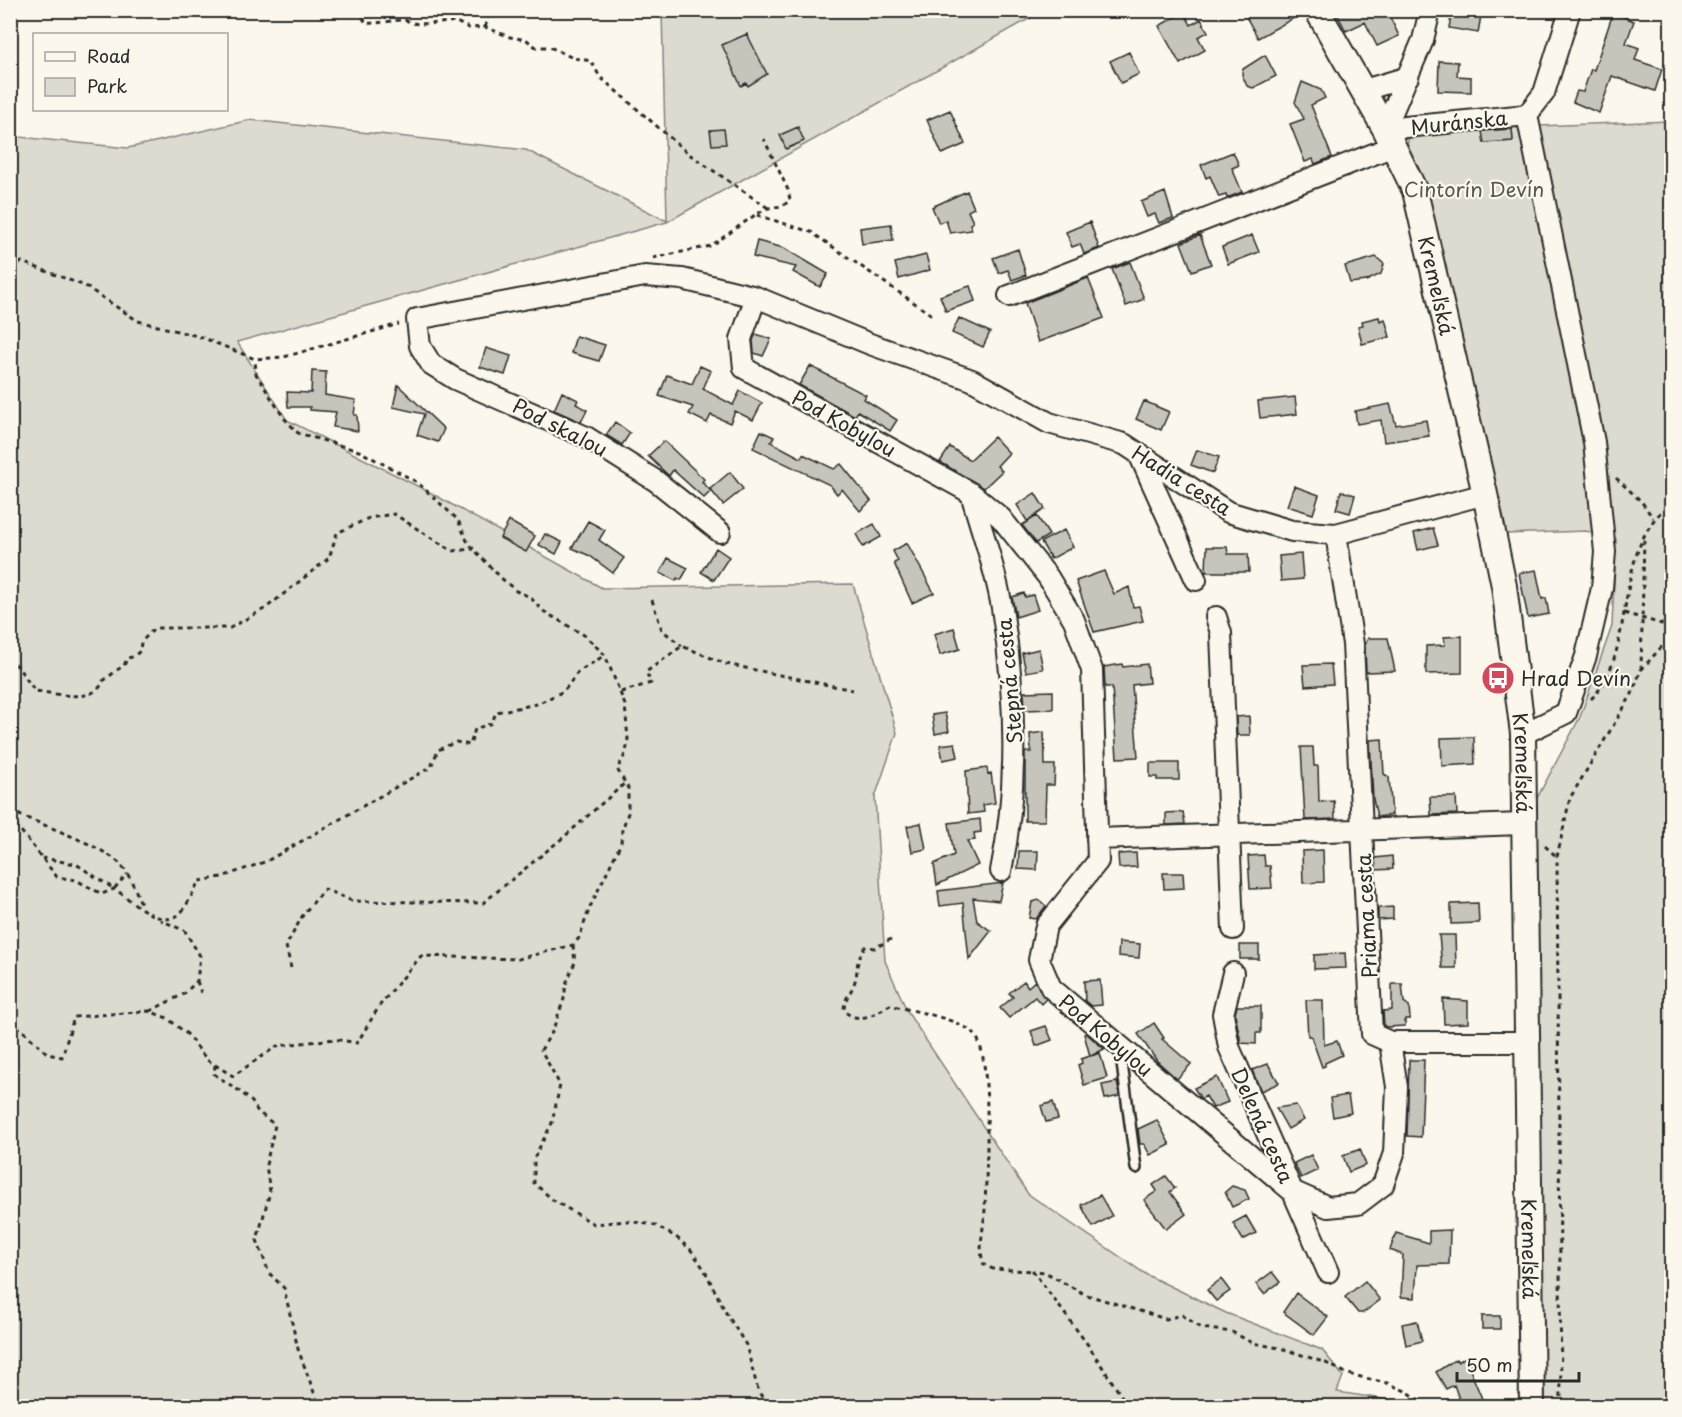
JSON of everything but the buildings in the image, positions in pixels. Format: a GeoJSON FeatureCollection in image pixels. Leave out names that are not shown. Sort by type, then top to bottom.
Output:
{"type":"FeatureCollection","features":[{"type":"Feature","properties":{"kind":"street","name":"Kremeľská"},"geometry":{"type":"LineString","coordinates":[[1317,10],[1390,137],[1415,191],[1504,586],[1523,734],[1522,824],[1528,1042],[1532,1407]]}},
{"type":"Feature","properties":{"kind":"street"},"geometry":{"type":"LineString","coordinates":[[1390,137],[1408,76],[1423,40],[1430,10]]}},
{"type":"Feature","properties":{"kind":"street","name":"Muránska"},"geometry":{"type":"LineString","coordinates":[[1009,296],[1390,137],[1527,115],[1544,93],[1570,10]]}},
{"type":"Feature","properties":{"kind":"street"},"geometry":{"type":"LineString","coordinates":[[1364,90],[1408,76]]}},
{"type":"Feature","properties":{"kind":"street"},"geometry":{"type":"LineString","coordinates":[[1523,734],[1566,713],[1586,656],[1602,588],[1605,552],[1596,460],[1527,115]]}},
{"type":"Feature","properties":{"kind":"street"},"geometry":{"type":"LineString","coordinates":[[417,319],[645,276],[682,279],[756,297]]}},
{"type":"Feature","properties":{"kind":"street","name":"Hadia cesta"},"geometry":{"type":"LineString","coordinates":[[756,297],[870,344],[972,380],[1049,423],[1124,444],[1228,512],[1292,531],[1336,534],[1485,494]]}},
{"type":"Feature","properties":{"kind":"street","name":"Pod Kobylou"},"geometry":{"type":"LineString","coordinates":[[756,297],[741,339],[744,368],[971,493],[1001,518],[1048,577],[1074,620],[1092,670],[1098,861],[1046,926],[1039,960],[1051,988],[1292,1191]]}},
{"type":"Feature","properties":{"kind":"street","name":"Pod skalou"},"geometry":{"type":"LineString","coordinates":[[417,319],[420,346],[431,364],[455,379],[586,437],[656,481],[720,532]]}},
{"type":"Feature","properties":{"kind":"street"},"geometry":{"type":"LineString","coordinates":[[1139,454],[1196,580]]}},
{"type":"Feature","properties":{"kind":"street","name":"Stepná cesta"},"geometry":{"type":"LineString","coordinates":[[971,493],[1002,606],[1011,688],[1016,755],[1010,829],[1001,871]]}},
{"type":"Feature","properties":{"kind":"street","name":"Priama cesta"},"geometry":{"type":"LineString","coordinates":[[1336,534],[1353,644],[1372,1035],[1390,1042]]}},
{"type":"Feature","properties":{"kind":"street"},"geometry":{"type":"LineString","coordinates":[[1216,617],[1221,633],[1233,929]]}},
{"type":"Feature","properties":{"kind":"street"},"geometry":{"type":"LineString","coordinates":[[1097,839],[1522,824]]}},
{"type":"Feature","properties":{"kind":"street","name":"Delená cesta"},"geometry":{"type":"LineString","coordinates":[[1233,974],[1223,1014],[1229,1047],[1328,1272]]}},
{"type":"Feature","properties":{"kind":"street"},"geometry":{"type":"LineString","coordinates":[[1292,1191],[1328,1208],[1358,1204],[1383,1185],[1394,1153],[1397,1087],[1390,1042],[1528,1042]]}},
{"type":"Feature","properties":{"kind":"lane"},"geometry":{"type":"LineString","coordinates":[[1120,1046],[1136,1168]]}},
{"type":"Feature","properties":{"kind":"path"},"geometry":{"type":"LineString","coordinates":[[358,10],[366,23],[382,24],[404,20],[415,24],[429,21],[443,24],[454,21],[469,28],[485,27],[510,37],[527,40],[536,47],[550,47],[573,58],[591,62],[600,77],[689,154],[768,208]]}},
{"type":"Feature","properties":{"kind":"path"},"geometry":{"type":"LineString","coordinates":[[485,27],[492,10]]}},
{"type":"Feature","properties":{"kind":"path"},"geometry":{"type":"LineString","coordinates":[[645,259],[711,246],[755,215],[768,208],[783,206],[790,200],[788,190],[764,139]]}},
{"type":"Feature","properties":{"kind":"path"},"geometry":{"type":"LineString","coordinates":[[755,215],[811,232],[932,315]]}},
{"type":"Feature","properties":{"kind":"path"},"geometry":{"type":"LineString","coordinates":[[10,267],[22,262],[85,286],[138,321],[201,337],[255,359],[284,357],[417,319]]}},
{"type":"Feature","properties":{"kind":"path"},"geometry":{"type":"LineString","coordinates":[[149,1011],[167,1018],[187,1034],[207,1060],[233,1076],[277,1046],[334,1039],[357,1043],[380,1005],[421,956],[518,959],[573,945],[579,938],[590,907],[621,843],[628,813],[628,788],[617,770],[626,753],[628,739],[621,692],[605,655],[584,635],[560,623],[543,611],[530,597],[516,591],[468,543],[458,520],[417,482],[359,451],[298,434],[284,418],[256,374],[255,359]]}},
{"type":"Feature","properties":{"kind":"path"},"geometry":{"type":"LineString","coordinates":[[1596,460],[1641,501],[1653,518]]}},
{"type":"Feature","properties":{"kind":"path"},"geometry":{"type":"LineString","coordinates":[[1566,713],[1581,706],[1600,688],[1607,677],[1636,555],[1653,518],[1671,503]]}},
{"type":"Feature","properties":{"kind":"path"},"geometry":{"type":"LineString","coordinates":[[10,656],[35,691],[88,696],[100,688],[103,681],[112,676],[115,670],[124,666],[127,658],[133,657],[140,651],[141,642],[155,628],[230,628],[266,608],[329,558],[337,533],[369,518],[394,514],[452,551],[474,549]]}},
{"type":"Feature","properties":{"kind":"path"},"geometry":{"type":"LineString","coordinates":[[1561,1407],[1557,857],[1570,798],[1632,694],[1641,670],[1644,538]]}},
{"type":"Feature","properties":{"kind":"path"},"geometry":{"type":"LineString","coordinates":[[652,600],[662,630],[682,646],[726,664],[853,690]]}},
{"type":"Feature","properties":{"kind":"path"},"geometry":{"type":"LineString","coordinates":[[1623,613],[1671,627]]}},
{"type":"Feature","properties":{"kind":"path"},"geometry":{"type":"LineString","coordinates":[[1641,670],[1671,635]]}},
{"type":"Feature","properties":{"kind":"path"},"geometry":{"type":"LineString","coordinates":[[621,692],[651,683],[646,672],[682,646]]}},
{"type":"Feature","properties":{"kind":"path"},"geometry":{"type":"LineString","coordinates":[[156,918],[170,920],[182,912],[199,881],[222,877],[267,861],[431,767],[438,750],[456,742],[470,745],[475,729],[492,723],[496,712],[537,704],[564,691],[578,672],[605,655]]}},
{"type":"Feature","properties":{"kind":"path"},"geometry":{"type":"LineString","coordinates":[[291,968],[286,946],[304,913],[325,889],[352,901],[483,903],[626,783]]}},
{"type":"Feature","properties":{"kind":"path"},"geometry":{"type":"LineString","coordinates":[[10,811],[105,854],[119,863],[128,874],[143,907]]}},
{"type":"Feature","properties":{"kind":"path"},"geometry":{"type":"LineString","coordinates":[[10,817],[57,877],[76,879],[102,894],[114,889],[128,874]]}},
{"type":"Feature","properties":{"kind":"path"},"geometry":{"type":"LineString","coordinates":[[42,858],[76,864],[143,907],[156,918],[185,931],[200,956],[197,981],[201,993]]}},
{"type":"Feature","properties":{"kind":"path"},"geometry":{"type":"LineString","coordinates":[[891,939],[874,948],[866,946],[859,955],[855,968],[854,986],[844,999],[844,1011],[851,1017],[866,1018],[890,1005],[962,1025],[976,1036],[988,1085],[985,1210],[980,1255],[984,1265],[993,1269],[1045,1272],[1084,1294],[1166,1319],[1182,1315],[1201,1328],[1232,1332],[1253,1343],[1284,1349],[1326,1363],[1348,1374],[1387,1383],[1408,1392],[1427,1407]]}},
{"type":"Feature","properties":{"kind":"path"},"geometry":{"type":"LineString","coordinates":[[573,945],[575,962],[566,984],[564,999],[552,1032],[541,1050],[560,1085],[552,1123],[534,1158],[534,1183],[553,1200],[594,1224],[627,1221],[654,1226],[691,1250],[746,1345],[758,1390],[767,1407]]}},
{"type":"Feature","properties":{"kind":"path"},"geometry":{"type":"LineString","coordinates":[[10,1019],[48,1054],[62,1057],[74,1017],[149,1011],[184,994],[197,981]]}},
{"type":"Feature","properties":{"kind":"path"},"geometry":{"type":"LineString","coordinates":[[215,1065],[214,1074],[241,1092],[252,1102],[258,1113],[274,1125],[266,1165],[270,1192],[257,1240],[269,1272],[284,1288],[298,1349],[319,1407]]}},
{"type":"Feature","properties":{"kind":"path"},"geometry":{"type":"LineString","coordinates":[[1034,1271],[1088,1345],[1128,1407]]}},
{"type":"Feature","properties":{"kind":"path"},"geometry":{"type":"LineString","coordinates":[[1066,1407],[1065,1401],[1090,1407]]}},
{"type":"Feature","properties":{"kind":"green space"},"geometry":{"type":"Polygon","coordinates":[[[662,11],[1043,11],[667,222],[237,342],[287,420],[431,493],[602,588],[853,584],[897,733],[875,797],[885,961],[908,1013],[1028,1194],[1147,1275],[1226,1313],[1322,1350],[1343,1376],[1337,1392],[1403,1402],[1407,1406],[11,1406],[10,136],[128,148],[250,120],[526,150],[667,221],[662,11]]]}},
{"type":"Feature","properties":{"kind":"green space","name":"Cintorín Devín"},"geometry":{"type":"Polygon","coordinates":[[[1671,121],[1671,1406],[1545,1406],[1535,802],[1580,717],[1612,626],[1616,539],[1586,531],[1505,534],[1426,192],[1407,145],[1410,133],[1482,129],[1484,143],[1513,141],[1512,127],[1671,121]]]}},
{"type":"Feature","properties":{"kind":"place","name":"Hrad Devín"},"geometry":{"type":"Point","coordinates":[1498,678]}}]}
